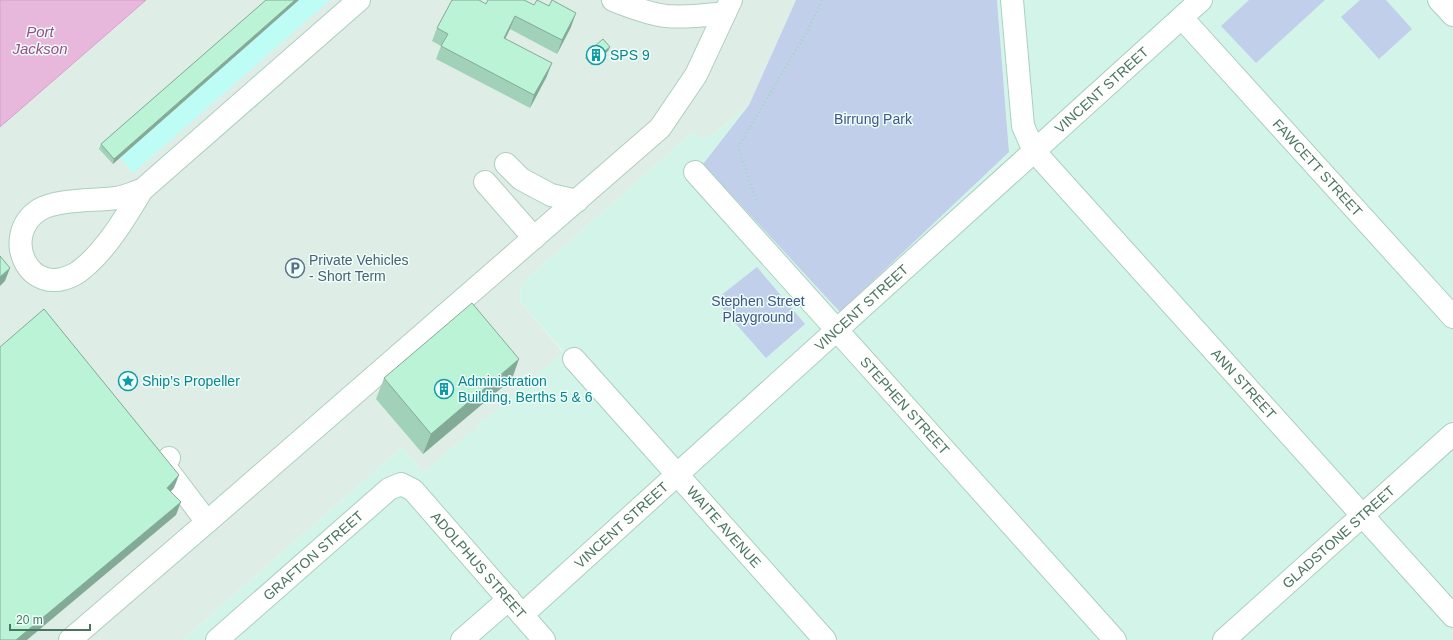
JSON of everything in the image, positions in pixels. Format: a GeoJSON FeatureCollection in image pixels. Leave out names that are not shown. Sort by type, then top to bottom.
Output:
{"type":"FeatureCollection","features":[{"type":"Feature","properties":{"kind":"street"},"geometry":{"type":"LineString","coordinates":[[142,190],[119,198],[61,202],[40,209],[28,218],[22,228],[18,246],[23,262],[34,275],[46,280],[60,281],[76,274],[100,252],[125,218],[142,190],[359,0]]}},
{"type":"Feature","properties":{"kind":"street"},"geometry":{"type":"LineString","coordinates":[[613,0],[628,6],[666,16],[699,16],[728,7]]}},
{"type":"Feature","properties":{"kind":"street","name":"ANN STREET"},"geometry":{"type":"LineString","coordinates":[[1012,0],[1023,126],[1034,151],[1453,616]]}},
{"type":"Feature","properties":{"kind":"street","name":"VINCENT STREET"},"geometry":{"type":"LineString","coordinates":[[522,615],[1201,0]]}},
{"type":"Feature","properties":{"kind":"street"},"geometry":{"type":"LineString","coordinates":[[1439,0],[1453,15]]}},
{"type":"Feature","properties":{"kind":"street"},"geometry":{"type":"LineString","coordinates":[[70,640],[660,128],[696,75],[728,7]]}},
{"type":"Feature","properties":{"kind":"street","name":"FAWCETT STREET"},"geometry":{"type":"LineString","coordinates":[[1182,18],[1453,318]]}},
{"type":"Feature","properties":{"kind":"street"},"geometry":{"type":"LineString","coordinates":[[506,164],[521,180],[551,195],[577,200]]}},
{"type":"Feature","properties":{"kind":"street","name":"STEPHEN STREET"},"geometry":{"type":"LineString","coordinates":[[695,172],[1115,640]]}},
{"type":"Feature","properties":{"kind":"street"},"geometry":{"type":"LineString","coordinates":[[485,182],[534,238]]}},
{"type":"Feature","properties":{"kind":"street","name":"WAITE AVENUE"},"geometry":{"type":"LineString","coordinates":[[574,359],[826,640]]}},
{"type":"Feature","properties":{"kind":"street","name":"GLADSTONE STREET"},"geometry":{"type":"LineString","coordinates":[[1224,640],[1453,434]]}},
{"type":"Feature","properties":{"kind":"street"},"geometry":{"type":"LineString","coordinates":[[169,458],[163,464],[207,522]]}},
{"type":"Feature","properties":{"kind":"street","name":"GRAFTON STREET"},"geometry":{"type":"LineString","coordinates":[[218,640],[389,489],[401,484],[413,490]]}},
{"type":"Feature","properties":{"kind":"street","name":"ADOLPHUS STREET"},"geometry":{"type":"LineString","coordinates":[[413,490],[544,640]]}},
{"type":"Feature","properties":{"kind":"street"},"geometry":{"type":"LineString","coordinates":[[462,640],[508,599]]}},
{"type":"Feature","properties":{"kind":"path"},"geometry":{"type":"LineString","coordinates":[[757,205],[738,147],[808,30],[822,0]]}},
{"type":"Feature","properties":{"kind":"shaded area"},"geometry":{"type":"Polygon","coordinates":[[[146,0],[796,0],[749,105],[712,135],[701,139],[694,131],[521,284],[520,302],[563,352],[424,472],[402,447],[182,640],[0,640],[0,127],[146,0]]]}},
{"type":"Feature","properties":{"kind":"shaded area"},"geometry":{"type":"Polygon","coordinates":[[[997,0],[1453,0],[1453,640],[182,640],[402,447],[424,472],[563,351],[520,302],[521,284],[694,131],[712,135],[749,105],[703,164],[1009,152],[997,0]]]}},
{"type":"Feature","properties":{"kind":"green space","name":"Birrung Park"},"geometry":{"type":"Polygon","coordinates":[[[796,0],[997,0],[1009,152],[840,312],[703,164],[749,105],[796,0]]]}},
{"type":"Feature","properties":{"kind":"green space"},"geometry":{"type":"Polygon","coordinates":[[[1249,0],[1325,0],[1256,63],[1221,26],[1249,0]]]}},
{"type":"Feature","properties":{"kind":"green space"},"geometry":{"type":"Polygon","coordinates":[[[1360,0],[1386,0],[1412,29],[1379,59],[1341,17],[1360,0]]]}},
{"type":"Feature","properties":{"kind":"green space","name":"Stephen Street Playground"},"geometry":{"type":"Polygon","coordinates":[[[757,267],[805,324],[766,358],[715,300],[757,267]]]}},
{"type":"Feature","properties":{"kind":"sand"},"geometry":{"type":"Polygon","coordinates":[[[299,0],[330,0],[133,173],[120,158],[299,0]]]}},
{"type":"Feature","properties":{"kind":"water","name":"Port Jackson"},"geometry":{"type":"Polygon","coordinates":[[[0,0],[146,0],[0,127],[0,0]]]}},
{"type":"Feature","properties":{"kind":"building"},"geometry":{"type":"Polygon","coordinates":[[[266,0],[295,0],[114,159],[101,144],[266,0]]]}},
{"type":"Feature","properties":{"kind":"building"},"geometry":{"type":"Polygon","coordinates":[[[452,0],[479,0],[486,4],[488,0],[524,0],[534,5],[537,0],[549,6],[552,0],[576,13],[562,40],[515,16],[504,38],[552,63],[534,95],[441,46],[448,34],[437,28],[452,0]]]}},
{"type":"Feature","properties":{"kind":"building"},"geometry":{"type":"Polygon","coordinates":[[[603,39],[610,47],[593,60],[587,53],[603,39]]]}},
{"type":"Feature","properties":{"kind":"building"},"geometry":{"type":"Polygon","coordinates":[[[0,256],[10,268],[0,277],[0,256]]]}},
{"type":"Feature","properties":{"kind":"building","name":"Administration Building, Berths 5 & 6"},"geometry":{"type":"Polygon","coordinates":[[[472,303],[519,359],[431,434],[384,378],[472,303]]]}},
{"type":"Feature","properties":{"kind":"building"},"geometry":{"type":"Polygon","coordinates":[[[44,309],[179,475],[167,488],[181,502],[16,640],[0,640],[0,347],[44,309]]]}},
{"type":"Feature","properties":{"kind":"place","name":"SPS 9"},"geometry":{"type":"Point","coordinates":[596,55]}},
{"type":"Feature","properties":{"kind":"place","name":"Private Vehicles - Short Term"},"geometry":{"type":"Point","coordinates":[295,268]}},
{"type":"Feature","properties":{"kind":"place","name":"Ship’s Propeller"},"geometry":{"type":"Point","coordinates":[128,381]}},
{"type":"Feature","properties":{"kind":"place","name":"Administration Building, Berths 5 & 6"},"geometry":{"type":"Point","coordinates":[444,389]}}]}
